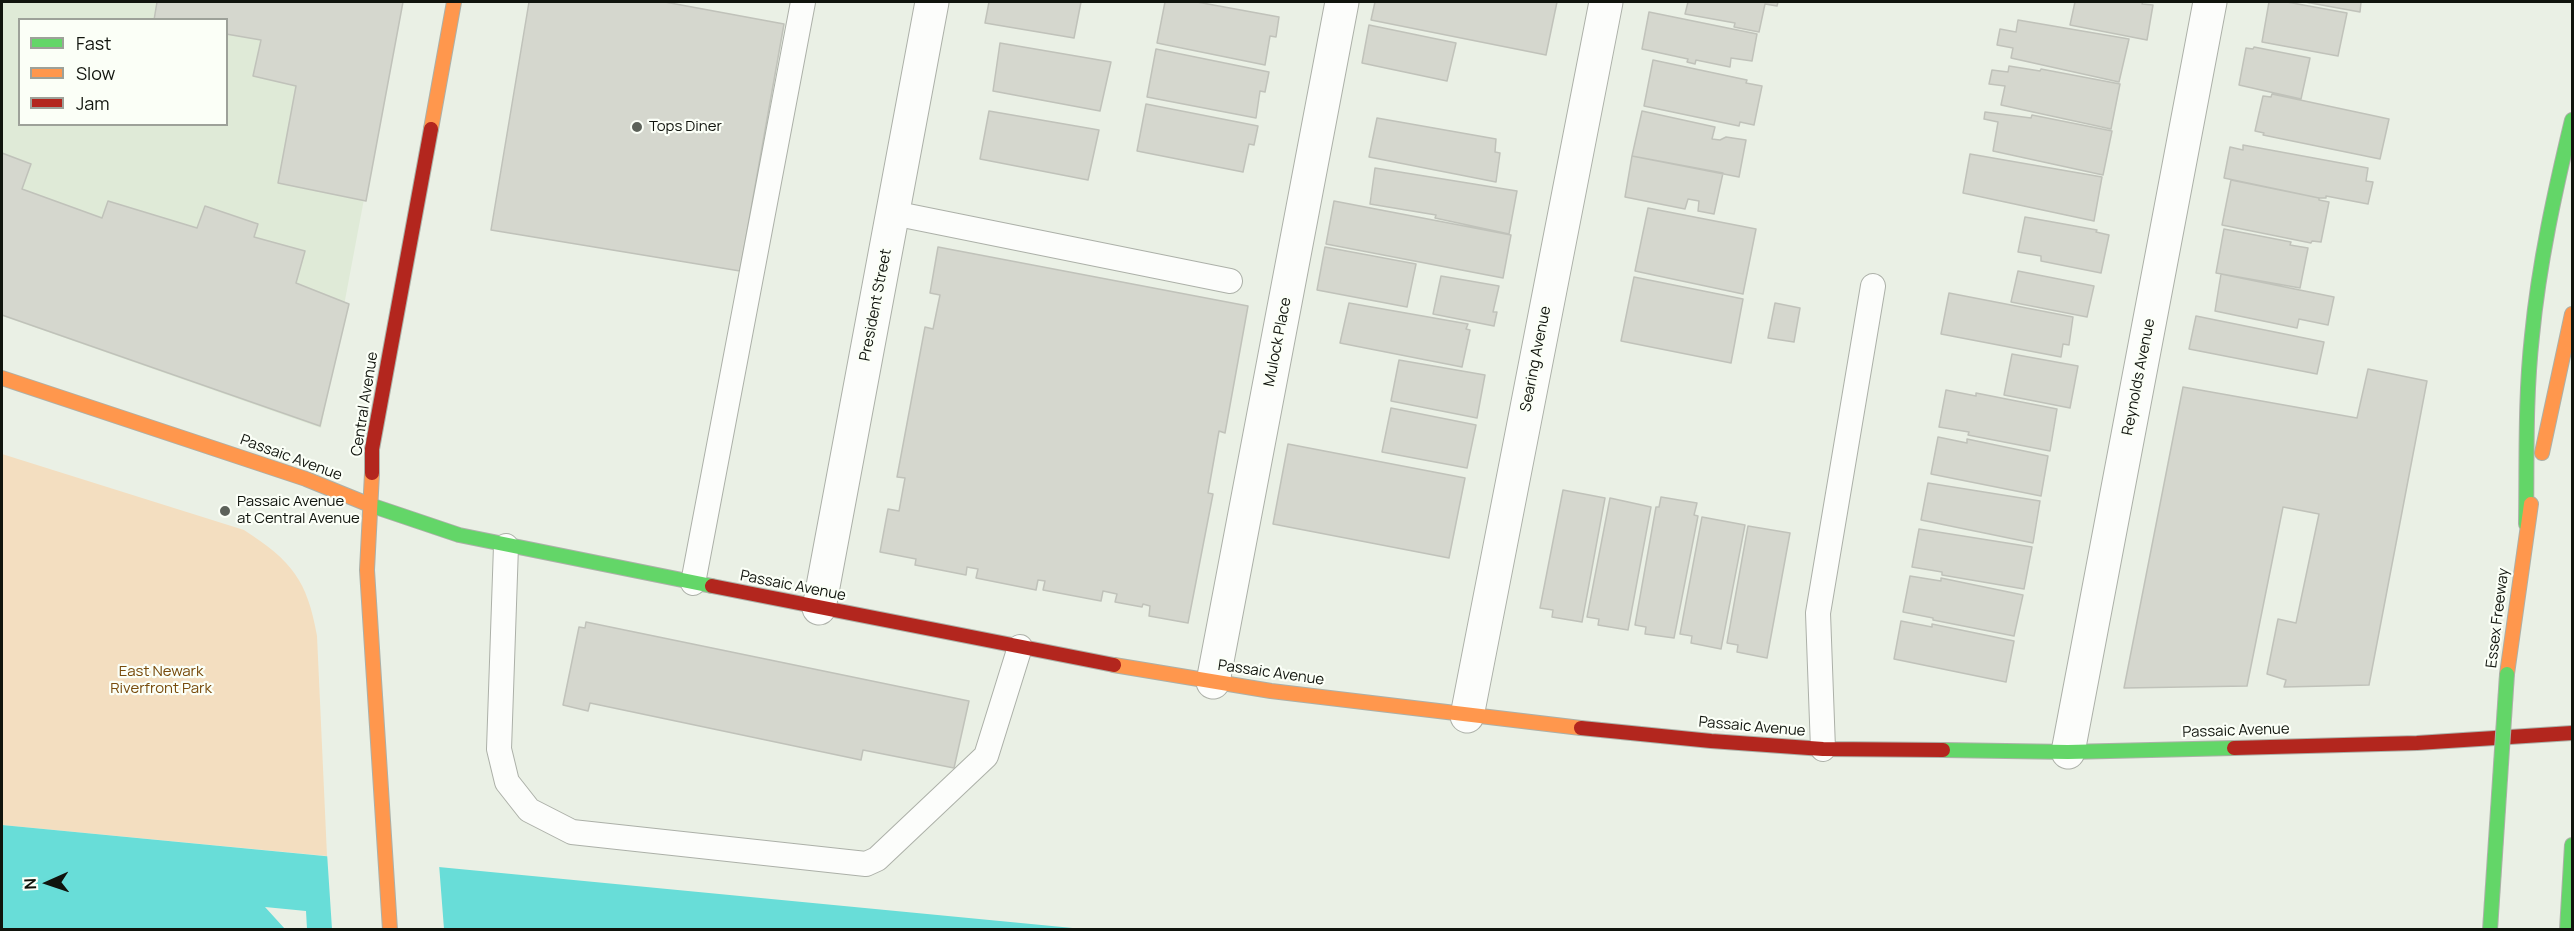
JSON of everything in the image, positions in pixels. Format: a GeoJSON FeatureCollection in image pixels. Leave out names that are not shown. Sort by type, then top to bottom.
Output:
{"type":"FeatureCollection","features":[{"type":"Feature","properties":{"kind":"main road","name":"Central Avenue"},"geometry":{"type":"LineString","coordinates":[[390,930],[367,570],[372,506],[372,449],[454,2]]}},
{"type":"Feature","properties":{"kind":"main road"},"geometry":{"type":"LineString","coordinates":[[2526,524],[2529,368],[2535,309],[2545,247],[2572,120]]}},
{"type":"Feature","properties":{"kind":"main road","name":"Essex Freeway"},"geometry":{"type":"LineString","coordinates":[[2490,930],[2507,674],[2526,524],[2572,314]]}},
{"type":"Feature","properties":{"kind":"main road","name":"Passaic Avenue"},"geometry":{"type":"LineString","coordinates":[[2,378],[306,479],[372,506],[459,535],[819,608],[1213,682],[1467,716],[1711,741],[1823,749],[2068,752],[2417,742],[2572,733]]}},
{"type":"Feature","properties":{"kind":"main road"},"geometry":{"type":"LineString","coordinates":[[2567,930],[2572,845]]}},
{"type":"Feature","properties":{"kind":"street","name":"President Street"},"geometry":{"type":"LineString","coordinates":[[819,608],[932,2]]}},
{"type":"Feature","properties":{"kind":"street","name":"Mulock Place"},"geometry":{"type":"LineString","coordinates":[[1213,682],[1342,2]]}},
{"type":"Feature","properties":{"kind":"street","name":"Searing Avenue"},"geometry":{"type":"LineString","coordinates":[[1467,716],[1606,2]]}},
{"type":"Feature","properties":{"kind":"street","name":"Reynolds Avenue"},"geometry":{"type":"LineString","coordinates":[[2068,752],[2210,2]]}},
{"type":"Feature","properties":{"kind":"lane"},"geometry":{"type":"LineString","coordinates":[[693,583],[803,2]]}},
{"type":"Feature","properties":{"kind":"lane"},"geometry":{"type":"LineString","coordinates":[[893,213],[1230,280]]}},
{"type":"Feature","properties":{"kind":"lane"},"geometry":{"type":"LineString","coordinates":[[1823,749],[1818,613],[1873,286]]}},
{"type":"Feature","properties":{"kind":"lane"},"geometry":{"type":"LineString","coordinates":[[506,546],[500,749],[507,782],[529,810],[572,832],[866,864],[877,859],[986,756],[1020,647]]}},
{"type":"Feature","properties":{"kind":"shaded area"},"geometry":{"type":"Polygon","coordinates":[[[2,2],[401,2],[321,428],[2,316],[2,2]]]}},
{"type":"Feature","properties":{"kind":"green space","name":"East Newark Riverfront Park"},"geometry":{"type":"Polygon","coordinates":[[[2,454],[244,530],[286,562],[302,586],[308,600],[317,636],[327,856],[2,825],[2,454]]]}},
{"type":"Feature","properties":{"kind":"water"},"geometry":{"type":"Polygon","coordinates":[[[2,825],[1083,929],[2,929],[2,825]]]}},
{"type":"Feature","properties":{"kind":"pier"},"geometry":{"type":"Polygon","coordinates":[[[327,853],[439,864],[444,929],[332,929],[327,853]]]}},
{"type":"Feature","properties":{"kind":"pier"},"geometry":{"type":"Polygon","coordinates":[[[265,907],[306,911],[307,929],[285,929],[265,907]]]}},
{"type":"Feature","properties":{"kind":"building"},"geometry":{"type":"Polygon","coordinates":[[[157,2],[403,2],[366,201],[278,183],[296,86],[253,76],[261,40],[228,34],[228,18],[154,18],[157,2]]]}},
{"type":"Feature","properties":{"kind":"building","name":"Tops Diner"},"geometry":{"type":"Polygon","coordinates":[[[529,2],[665,2],[784,24],[740,271],[491,230],[529,2]]]}},
{"type":"Feature","properties":{"kind":"building"},"geometry":{"type":"Polygon","coordinates":[[[989,2],[1081,2],[1074,38],[985,23],[989,2]]]}},
{"type":"Feature","properties":{"kind":"building"},"geometry":{"type":"Polygon","coordinates":[[[1165,2],[1197,2],[1279,17],[1276,37],[1270,36],[1265,65],[1157,43],[1165,2]]]}},
{"type":"Feature","properties":{"kind":"building"},"geometry":{"type":"Polygon","coordinates":[[[1375,2],[1557,2],[1546,55],[1371,20],[1375,2]]]}},
{"type":"Feature","properties":{"kind":"building"},"geometry":{"type":"Polygon","coordinates":[[[1688,2],[1778,2],[1777,6],[1765,4],[1759,32],[1734,27],[1735,23],[1685,14],[1688,2]]]}},
{"type":"Feature","properties":{"kind":"building"},"geometry":{"type":"Polygon","coordinates":[[[2075,2],[2143,2],[2142,4],[2153,5],[2147,40],[2070,25],[2075,2]]]}},
{"type":"Feature","properties":{"kind":"building"},"geometry":{"type":"Polygon","coordinates":[[[2269,2],[2287,2],[2347,13],[2338,56],[2262,42],[2269,2]]]}},
{"type":"Feature","properties":{"kind":"building"},"geometry":{"type":"Polygon","coordinates":[[[2305,2],[2361,2],[2360,12],[2305,2]]]}},
{"type":"Feature","properties":{"kind":"building"},"geometry":{"type":"Polygon","coordinates":[[[1649,12],[1757,34],[1752,61],[1731,58],[1730,67],[1696,60],[1695,64],[1687,62],[1688,59],[1642,49],[1649,12]]]}},
{"type":"Feature","properties":{"kind":"building"},"geometry":{"type":"Polygon","coordinates":[[[2018,20],[2129,39],[2119,82],[2011,58],[2013,48],[1997,45],[2000,29],[2016,32],[2018,20]]]}},
{"type":"Feature","properties":{"kind":"building"},"geometry":{"type":"Polygon","coordinates":[[[1369,25],[1456,43],[1447,81],[1362,63],[1369,25]]]}},
{"type":"Feature","properties":{"kind":"building"},"geometry":{"type":"Polygon","coordinates":[[[1000,43],[1111,62],[1100,111],[993,91],[1000,43]]]}},
{"type":"Feature","properties":{"kind":"building"},"geometry":{"type":"Polygon","coordinates":[[[2254,47],[2310,58],[2301,99],[2239,85],[2246,48],[2253,49],[2254,47]]]}},
{"type":"Feature","properties":{"kind":"building"},"geometry":{"type":"Polygon","coordinates":[[[1156,49],[1269,72],[1265,92],[1260,91],[1256,118],[1147,97],[1156,49]]]}},
{"type":"Feature","properties":{"kind":"building"},"geometry":{"type":"Polygon","coordinates":[[[1653,60],[1747,80],[1746,83],[1762,86],[1754,125],[1740,122],[1739,126],[1644,106],[1653,60]]]}},
{"type":"Feature","properties":{"kind":"building"},"geometry":{"type":"Polygon","coordinates":[[[2009,66],[2040,71],[2041,69],[2120,84],[2111,129],[2001,105],[2005,86],[1989,84],[1992,70],[2008,72],[2009,66]]]}},
{"type":"Feature","properties":{"kind":"building"},"geometry":{"type":"Polygon","coordinates":[[[2272,94],[2389,119],[2380,159],[2263,135],[2264,133],[2255,131],[2263,96],[2271,97],[2272,94]]]}},
{"type":"Feature","properties":{"kind":"building"},"geometry":{"type":"Polygon","coordinates":[[[1146,104],[1258,126],[1254,145],[1249,144],[1243,172],[1137,151],[1146,104]]]}},
{"type":"Feature","properties":{"kind":"building"},"geometry":{"type":"Polygon","coordinates":[[[989,111],[1099,130],[1088,180],[980,159],[989,111]]]}},
{"type":"Feature","properties":{"kind":"building"},"geometry":{"type":"Polygon","coordinates":[[[1642,111],[1715,127],[1712,139],[1720,140],[1726,137],[1746,140],[1739,177],[1632,156],[1642,111]]]}},
{"type":"Feature","properties":{"kind":"building"},"geometry":{"type":"Polygon","coordinates":[[[1985,112],[2031,118],[2032,115],[2112,131],[2103,175],[1993,151],[1998,122],[1984,119],[1985,112]]]}},
{"type":"Feature","properties":{"kind":"building"},"geometry":{"type":"Polygon","coordinates":[[[1377,118],[1496,139],[1495,152],[1500,153],[1496,182],[1369,157],[1377,118]]]}},
{"type":"Feature","properties":{"kind":"building"},"geometry":{"type":"Polygon","coordinates":[[[2243,145],[2368,168],[2366,181],[2373,182],[2368,204],[2326,196],[2326,198],[2319,198],[2224,178],[2230,147],[2243,150],[2243,145]]]}},
{"type":"Feature","properties":{"kind":"building"},"geometry":{"type":"Polygon","coordinates":[[[2,153],[31,164],[22,189],[102,218],[108,201],[197,228],[205,206],[258,224],[254,237],[305,251],[296,283],[349,304],[320,426],[2,315],[2,153]]]}},
{"type":"Feature","properties":{"kind":"building"},"geometry":{"type":"Polygon","coordinates":[[[1970,154],[2102,177],[2094,221],[1963,193],[1970,154]]]}},
{"type":"Feature","properties":{"kind":"building"},"geometry":{"type":"Polygon","coordinates":[[[1632,156],[1723,173],[1714,214],[1698,211],[1699,201],[1688,199],[1685,209],[1625,197],[1632,156]]]}},
{"type":"Feature","properties":{"kind":"building"},"geometry":{"type":"Polygon","coordinates":[[[1375,168],[1517,191],[1509,234],[1435,218],[1436,215],[1370,204],[1375,168]]]}},
{"type":"Feature","properties":{"kind":"building"},"geometry":{"type":"Polygon","coordinates":[[[2231,180],[2329,202],[2321,242],[2312,241],[2311,243],[2222,225],[2231,180]]]}},
{"type":"Feature","properties":{"kind":"building"},"geometry":{"type":"Polygon","coordinates":[[[1334,201],[1511,235],[1503,278],[1326,244],[1334,201]]]}},
{"type":"Feature","properties":{"kind":"building"},"geometry":{"type":"Polygon","coordinates":[[[1648,208],[1756,229],[1743,294],[1635,271],[1648,208]]]}},
{"type":"Feature","properties":{"kind":"building"},"geometry":{"type":"Polygon","coordinates":[[[2025,217],[2097,230],[2096,232],[2109,235],[2101,273],[2041,261],[2041,256],[2018,252],[2025,217]]]}},
{"type":"Feature","properties":{"kind":"building"},"geometry":{"type":"Polygon","coordinates":[[[2224,229],[2291,242],[2290,245],[2308,248],[2300,288],[2216,273],[2224,229]]]}},
{"type":"Feature","properties":{"kind":"building"},"geometry":{"type":"Polygon","coordinates":[[[938,247],[1248,306],[1225,433],[1219,431],[1208,493],[1213,494],[1188,623],[1149,616],[1150,606],[1143,604],[1142,607],[1115,602],[1117,594],[1103,591],[1101,601],[1043,590],[1045,581],[1038,580],[1036,590],[976,578],[978,569],[967,567],[966,575],[915,565],[916,559],[880,552],[888,509],[899,511],[905,478],[897,477],[925,327],[933,329],[940,295],[930,293],[938,247]]]}},
{"type":"Feature","properties":{"kind":"building"},"geometry":{"type":"Polygon","coordinates":[[[1325,247],[1416,264],[1407,307],[1317,290],[1325,247]]]}},
{"type":"Feature","properties":{"kind":"building"},"geometry":{"type":"Polygon","coordinates":[[[2018,271],[2094,286],[2087,317],[2011,302],[2018,271]]]}},
{"type":"Feature","properties":{"kind":"building"},"geometry":{"type":"Polygon","coordinates":[[[2221,274],[2334,297],[2328,325],[2299,319],[2297,328],[2215,311],[2221,274]]]}},
{"type":"Feature","properties":{"kind":"building"},"geometry":{"type":"Polygon","coordinates":[[[1441,276],[1499,286],[1493,312],[1497,312],[1494,326],[1433,314],[1441,276]]]}},
{"type":"Feature","properties":{"kind":"building"},"geometry":{"type":"Polygon","coordinates":[[[1634,277],[1743,299],[1731,363],[1621,341],[1634,277]]]}},
{"type":"Feature","properties":{"kind":"building"},"geometry":{"type":"Polygon","coordinates":[[[1949,293],[2073,317],[2069,345],[2063,344],[2061,357],[1941,334],[1949,293]]]}},
{"type":"Feature","properties":{"kind":"building"},"geometry":{"type":"Polygon","coordinates":[[[1349,303],[1468,324],[1466,329],[1470,330],[1462,367],[1340,343],[1349,303]]]}},
{"type":"Feature","properties":{"kind":"building"},"geometry":{"type":"Polygon","coordinates":[[[1775,303],[1800,308],[1794,342],[1768,338],[1775,303]]]}},
{"type":"Feature","properties":{"kind":"building"},"geometry":{"type":"Polygon","coordinates":[[[2196,316],[2324,342],[2317,374],[2189,349],[2196,316]]]}},
{"type":"Feature","properties":{"kind":"building"},"geometry":{"type":"Polygon","coordinates":[[[2012,354],[2078,366],[2070,408],[2004,395],[2012,354]]]}},
{"type":"Feature","properties":{"kind":"building"},"geometry":{"type":"Polygon","coordinates":[[[1399,360],[1485,375],[1477,418],[1391,401],[1399,360]]]}},
{"type":"Feature","properties":{"kind":"building"},"geometry":{"type":"Polygon","coordinates":[[[2368,369],[2427,381],[2369,685],[2284,687],[2286,680],[2267,674],[2278,619],[2296,623],[2319,514],[2283,507],[2247,686],[2124,688],[2183,387],[2357,418],[2368,369]]]}},
{"type":"Feature","properties":{"kind":"building"},"geometry":{"type":"Polygon","coordinates":[[[1946,390],[1976,396],[1976,393],[2057,409],[2050,451],[1939,427],[1946,390]]]}},
{"type":"Feature","properties":{"kind":"building"},"geometry":{"type":"Polygon","coordinates":[[[1391,408],[1476,425],[1467,468],[1382,452],[1391,408]]]}},
{"type":"Feature","properties":{"kind":"building"},"geometry":{"type":"Polygon","coordinates":[[[1938,437],[1967,443],[1967,439],[2048,456],[2041,496],[1931,474],[1938,437]]]}},
{"type":"Feature","properties":{"kind":"building"},"geometry":{"type":"Polygon","coordinates":[[[1288,444],[1465,478],[1449,558],[1273,524],[1288,444]]]}},
{"type":"Feature","properties":{"kind":"building"},"geometry":{"type":"Polygon","coordinates":[[[1928,483],[2040,501],[2033,543],[1921,520],[1928,483]]]}},
{"type":"Feature","properties":{"kind":"building"},"geometry":{"type":"Polygon","coordinates":[[[1563,490],[1605,498],[1582,622],[1552,617],[1553,610],[1540,608],[1563,490]]]}},
{"type":"Feature","properties":{"kind":"building"},"geometry":{"type":"Polygon","coordinates":[[[1661,497],[1697,503],[1694,515],[1698,516],[1674,638],[1645,634],[1646,627],[1635,625],[1656,507],[1659,507],[1661,497]]]}},
{"type":"Feature","properties":{"kind":"building"},"geometry":{"type":"Polygon","coordinates":[[[1610,498],[1651,507],[1628,630],[1598,625],[1599,619],[1587,617],[1610,498]]]}},
{"type":"Feature","properties":{"kind":"building"},"geometry":{"type":"Polygon","coordinates":[[[1702,517],[1745,525],[1721,649],[1691,643],[1692,636],[1680,634],[1702,517]]]}},
{"type":"Feature","properties":{"kind":"building"},"geometry":{"type":"Polygon","coordinates":[[[1748,526],[1790,533],[1767,658],[1737,652],[1738,645],[1727,643],[1748,526]]]}},
{"type":"Feature","properties":{"kind":"building"},"geometry":{"type":"Polygon","coordinates":[[[1919,529],[2032,547],[2024,589],[1942,575],[1942,572],[1912,567],[1919,529]]]}},
{"type":"Feature","properties":{"kind":"building"},"geometry":{"type":"Polygon","coordinates":[[[1910,576],[1941,581],[1941,578],[2023,595],[2014,636],[1903,612],[1910,576]]]}},
{"type":"Feature","properties":{"kind":"building"},"geometry":{"type":"Polygon","coordinates":[[[1901,621],[1932,627],[1932,624],[2014,641],[2006,682],[1894,659],[1901,621]]]}},
{"type":"Feature","properties":{"kind":"building"},"geometry":{"type":"Polygon","coordinates":[[[586,622],[969,701],[954,768],[863,750],[861,760],[590,703],[588,711],[563,705],[579,627],[585,628],[586,622]]]}},
{"type":"Feature","properties":{"kind":"traffic: fast"},"geometry":{"type":"LineString","coordinates":[[2526,524],[2528,383],[2535,309],[2548,227],[2572,120]]}},
{"type":"Feature","properties":{"kind":"traffic: fast"},"geometry":{"type":"LineString","coordinates":[[370,505],[459,535],[712,586]]}},
{"type":"Feature","properties":{"kind":"traffic: fast"},"geometry":{"type":"LineString","coordinates":[[2490,930],[2507,674]]}},
{"type":"Feature","properties":{"kind":"traffic: fast"},"geometry":{"type":"LineString","coordinates":[[1943,750],[2068,752],[2234,748]]}},
{"type":"Feature","properties":{"kind":"traffic: fast"},"geometry":{"type":"LineString","coordinates":[[2567,930],[2572,845]]}},
{"type":"Feature","properties":{"kind":"traffic: slow"},"geometry":{"type":"LineString","coordinates":[[431,129],[454,2]]}},
{"type":"Feature","properties":{"kind":"traffic: slow"},"geometry":{"type":"LineString","coordinates":[[2542,453],[2572,314]]}},
{"type":"Feature","properties":{"kind":"traffic: slow"},"geometry":{"type":"LineString","coordinates":[[2,378],[306,479],[370,505]]}},
{"type":"Feature","properties":{"kind":"traffic: slow"},"geometry":{"type":"LineString","coordinates":[[372,473],[367,570],[390,930]]}},
{"type":"Feature","properties":{"kind":"traffic: slow"},"geometry":{"type":"LineString","coordinates":[[2507,674],[2531,504]]}},
{"type":"Feature","properties":{"kind":"traffic: slow"},"geometry":{"type":"LineString","coordinates":[[1114,665],[1271,691],[1581,728]]}},
{"type":"Feature","properties":{"kind":"traffic: jam"},"geometry":{"type":"LineString","coordinates":[[372,473],[372,449],[431,129]]}},
{"type":"Feature","properties":{"kind":"traffic: jam"},"geometry":{"type":"LineString","coordinates":[[712,586],[1114,665]]}},
{"type":"Feature","properties":{"kind":"traffic: jam"},"geometry":{"type":"LineString","coordinates":[[1581,728],[1823,749],[1943,750]]}},
{"type":"Feature","properties":{"kind":"traffic: jam"},"geometry":{"type":"LineString","coordinates":[[2234,748],[2417,743],[2572,733]]}},
{"type":"Feature","properties":{"kind":"place","name":"Tops Diner"},"geometry":{"type":"Point","coordinates":[637,127]}},
{"type":"Feature","properties":{"kind":"place","name":"Passaic Avenue at Central Avenue"},"geometry":{"type":"Point","coordinates":[225,511]}}]}
